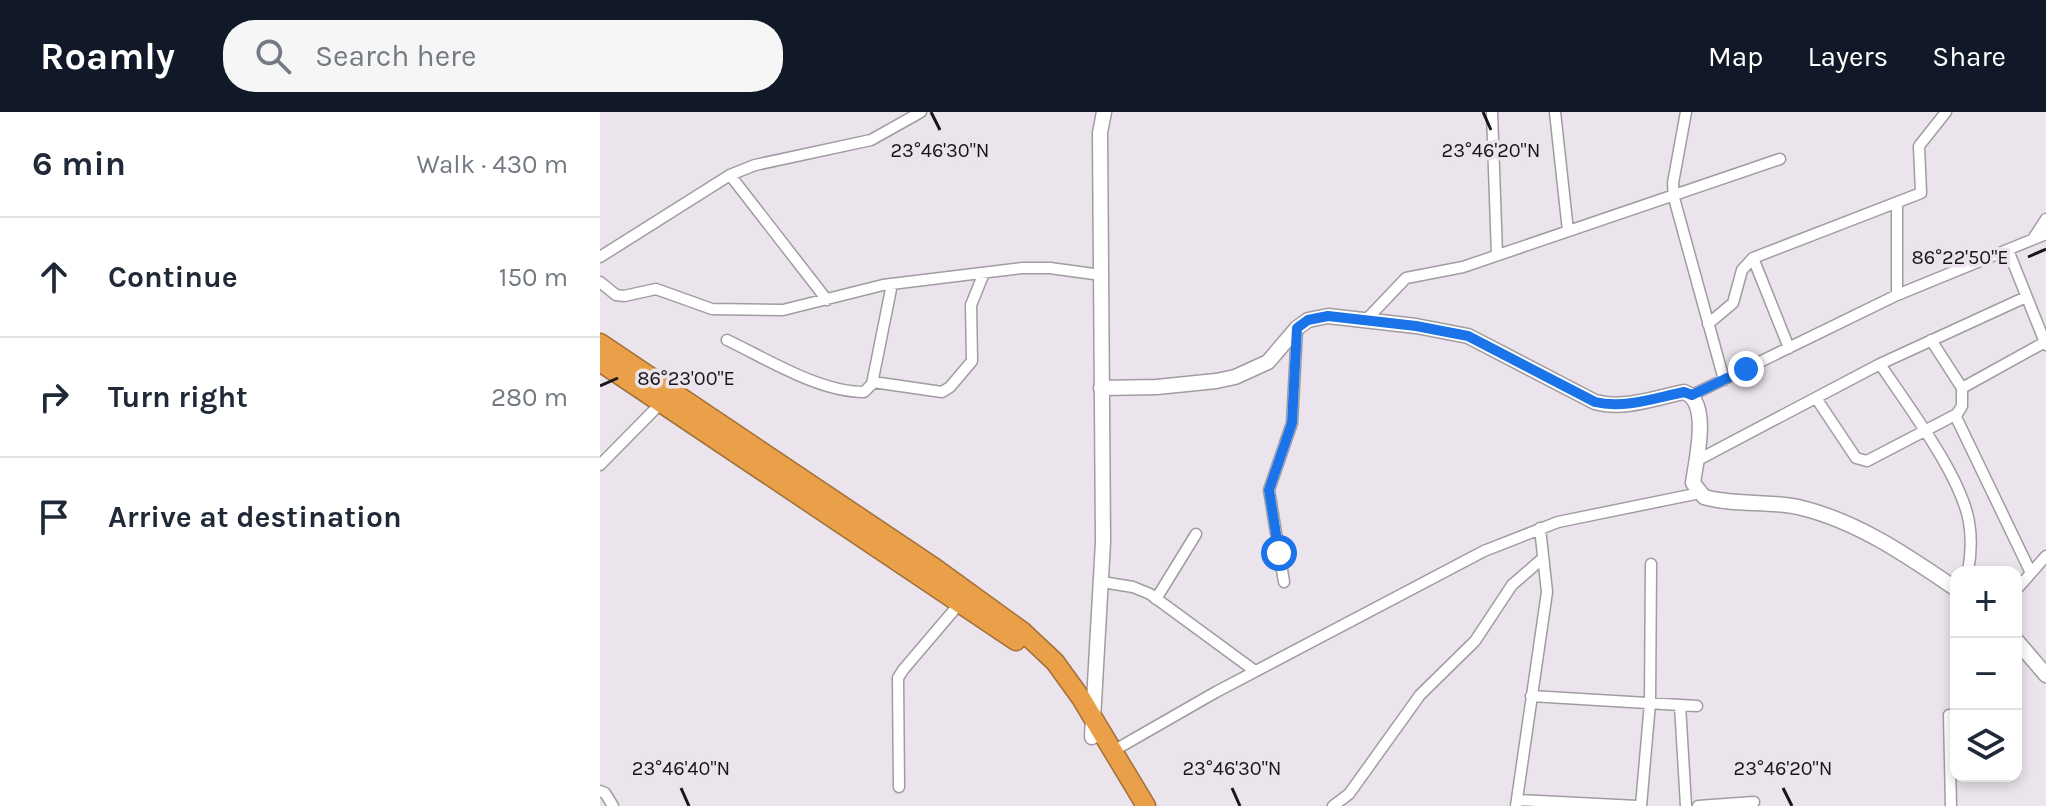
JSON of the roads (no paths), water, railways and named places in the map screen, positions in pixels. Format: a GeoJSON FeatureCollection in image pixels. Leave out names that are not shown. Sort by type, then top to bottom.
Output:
{"type":"FeatureCollection","features":[{"type":"Feature","properties":{"kind":"highway"},"geometry":{"type":"LineString","coordinates":[[600,343],[935,568],[1022,631],[1055,662],[1093,728],[1131,806]]}},
{"type":"Feature","properties":{"kind":"highway"},"geometry":{"type":"LineString","coordinates":[[600,362],[1014,640],[1033,656],[1113,751],[1146,806]]}},
{"type":"Feature","properties":{"kind":"street"},"geometry":{"type":"LineString","coordinates":[[600,257],[730,175],[755,165],[871,140],[921,112]]}},
{"type":"Feature","properties":{"kind":"street"},"geometry":{"type":"LineString","coordinates":[[1093,728],[1102,582],[1100,133],[1104,112]]}},
{"type":"Feature","properties":{"kind":"street"},"geometry":{"type":"LineString","coordinates":[[1492,112],[1497,255]]}},
{"type":"Feature","properties":{"kind":"street"},"geometry":{"type":"LineString","coordinates":[[1555,112],[1568,231]]}},
{"type":"Feature","properties":{"kind":"street"},"geometry":{"type":"LineString","coordinates":[[1686,112],[1674,195],[1724,380]]}},
{"type":"Feature","properties":{"kind":"street"},"geometry":{"type":"LineString","coordinates":[[1708,324],[1733,303],[1742,270],[1753,258],[1921,193],[1919,146],[1946,112]]}},
{"type":"Feature","properties":{"kind":"street"},"geometry":{"type":"LineString","coordinates":[[1365,321],[1406,278],[1457,268],[1780,159]]}},
{"type":"Feature","properties":{"kind":"street"},"geometry":{"type":"LineString","coordinates":[[730,175],[827,300]]}},
{"type":"Feature","properties":{"kind":"street"},"geometry":{"type":"LineString","coordinates":[[1897,203],[1897,295]]}},
{"type":"Feature","properties":{"kind":"street"},"geometry":{"type":"LineString","coordinates":[[2032,240],[2046,219]]}},
{"type":"Feature","properties":{"kind":"street"},"geometry":{"type":"LineString","coordinates":[[1692,395],[1897,295],[2046,234]]}},
{"type":"Feature","properties":{"kind":"street"},"geometry":{"type":"LineString","coordinates":[[1962,388],[2045,344],[2008,250]]}},
{"type":"Feature","properties":{"kind":"street"},"geometry":{"type":"LineString","coordinates":[[1753,258],[1789,348]]}},
{"type":"Feature","properties":{"kind":"street"},"geometry":{"type":"LineString","coordinates":[[600,282],[616,295],[656,289],[712,309],[783,310],[892,284],[984,273],[1050,268],[1101,275]]}},
{"type":"Feature","properties":{"kind":"street"},"geometry":{"type":"LineString","coordinates":[[873,382],[942,392],[950,387],[972,361],[971,305],[984,273]]}},
{"type":"Feature","properties":{"kind":"street"},"geometry":{"type":"LineString","coordinates":[[727,340],[803,377],[864,392],[873,382],[892,284]]}},
{"type":"Feature","properties":{"kind":"street"},"geometry":{"type":"LineString","coordinates":[[1696,461],[1880,364],[2026,297]]}},
{"type":"Feature","properties":{"kind":"street"},"geometry":{"type":"LineString","coordinates":[[1101,388],[1157,387],[1235,377],[1268,362],[1297,328],[1317,317],[1416,326],[1468,336],[1595,402],[1620,405],[1684,392],[1692,395],[1700,418],[1693,483],[1700,493],[1711,499],[1802,508],[1857,528],[1911,557],[1950,585]]}},
{"type":"Feature","properties":{"kind":"street"},"geometry":{"type":"LineString","coordinates":[[1284,582],[1269,490],[1292,423],[1297,328]]}},
{"type":"Feature","properties":{"kind":"street"},"geometry":{"type":"LineString","coordinates":[[1816,398],[1860,460],[1873,459],[1955,415],[1962,406],[1962,388],[1931,340]]}},
{"type":"Feature","properties":{"kind":"street"},"geometry":{"type":"LineString","coordinates":[[1880,364],[1957,486],[1969,520],[1972,547],[1969,566]]}},
{"type":"Feature","properties":{"kind":"street"},"geometry":{"type":"LineString","coordinates":[[600,465],[661,403]]}},
{"type":"Feature","properties":{"kind":"street"},"geometry":{"type":"LineString","coordinates":[[1955,415],[2031,573]]}},
{"type":"Feature","properties":{"kind":"street"},"geometry":{"type":"LineString","coordinates":[[1113,751],[1255,671],[1484,551],[1558,522],[1700,493]]}},
{"type":"Feature","properties":{"kind":"street"},"geometry":{"type":"LineString","coordinates":[[1540,528],[1547,592],[1516,803],[1639,806],[1650,703],[1651,564]]}},
{"type":"Feature","properties":{"kind":"street"},"geometry":{"type":"LineString","coordinates":[[1156,599],[1196,534]]}},
{"type":"Feature","properties":{"kind":"street"},"geometry":{"type":"LineString","coordinates":[[2022,583],[2046,556]]}},
{"type":"Feature","properties":{"kind":"street"},"geometry":{"type":"LineString","coordinates":[[1333,806],[1349,794],[1420,695],[1475,641],[1512,585],[1543,558]]}},
{"type":"Feature","properties":{"kind":"street"},"geometry":{"type":"LineString","coordinates":[[1102,582],[1133,587],[1156,599],[1255,671]]}},
{"type":"Feature","properties":{"kind":"street"},"geometry":{"type":"LineString","coordinates":[[899,787],[898,678],[960,603]]}},
{"type":"Feature","properties":{"kind":"street"},"geometry":{"type":"LineString","coordinates":[[2022,647],[2046,675]]}},
{"type":"Feature","properties":{"kind":"street"},"geometry":{"type":"LineString","coordinates":[[1531,696],[1697,706]]}},
{"type":"Feature","properties":{"kind":"street"},"geometry":{"type":"LineString","coordinates":[[1680,705],[1686,806]]}},
{"type":"Feature","properties":{"kind":"street"},"geometry":{"type":"LineString","coordinates":[[1949,715],[1951,806]]}},
{"type":"Feature","properties":{"kind":"street"},"geometry":{"type":"LineString","coordinates":[[600,791],[612,801],[613,806]]}},
{"type":"Feature","properties":{"kind":"street"},"geometry":{"type":"LineString","coordinates":[[1698,806],[1754,802]]}}]}
